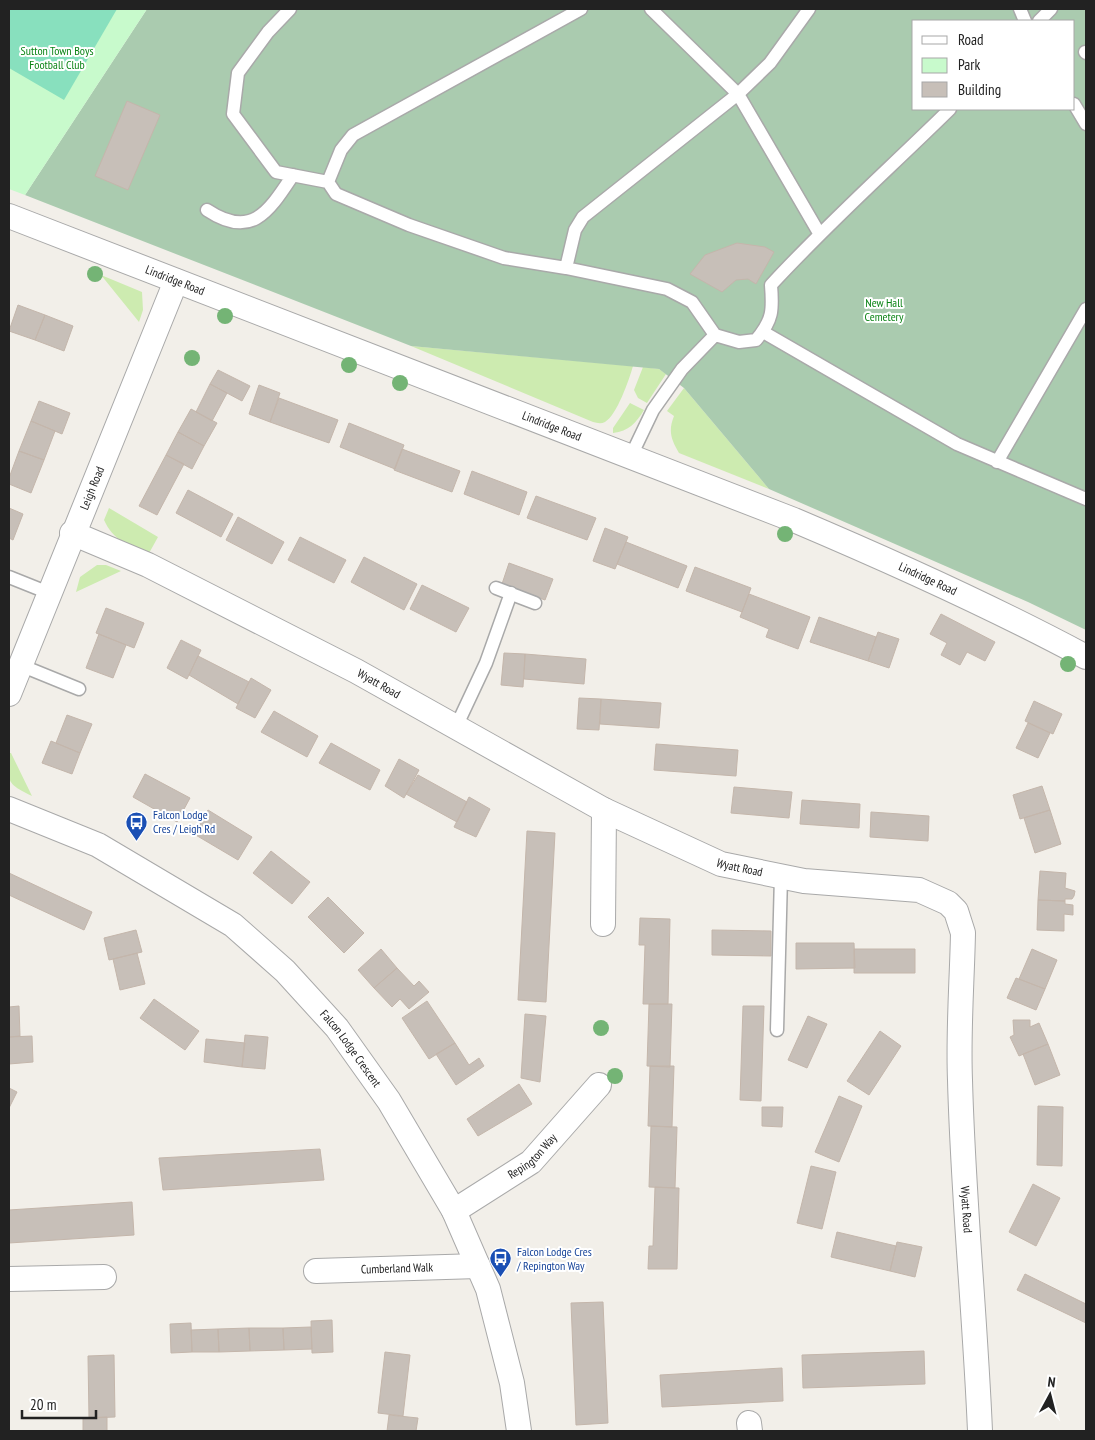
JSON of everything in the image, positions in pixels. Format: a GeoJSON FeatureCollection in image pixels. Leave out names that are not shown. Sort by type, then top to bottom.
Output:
{"type":"FeatureCollection","features":[{"type":"Feature","properties":{"kind":"street","name":"Lindridge Road"},"geometry":{"type":"LineString","coordinates":[[9,216],[794,520],[895,563],[1039,632],[1086,657]]}},
{"type":"Feature","properties":{"kind":"street","name":"Leigh Road"},"geometry":{"type":"LineString","coordinates":[[9,694],[72,534],[176,281]]}},
{"type":"Feature","properties":{"kind":"street","name":"Wyatt Road"},"geometry":{"type":"LineString","coordinates":[[72,534],[157,569],[356,671],[604,810],[721,864],[804,881],[919,890],[948,903],[956,911],[963,933],[960,1078],[980,1431]]}},
{"type":"Feature","properties":{"kind":"street","name":"Falcon Lodge Crescent"},"geometry":{"type":"LineString","coordinates":[[9,810],[98,845],[233,925],[285,971],[337,1028],[389,1101],[454,1211],[488,1289],[512,1383],[519,1431]]}},
{"type":"Feature","properties":{"kind":"street"},"geometry":{"type":"LineString","coordinates":[[603,924],[604,810]]}},
{"type":"Feature","properties":{"kind":"street","name":"Repington Way"},"geometry":{"type":"LineString","coordinates":[[454,1211],[530,1162],[599,1085]]}},
{"type":"Feature","properties":{"kind":"street","name":"Cumberland Walk"},"geometry":{"type":"LineString","coordinates":[[316,1271],[478,1266]]}},
{"type":"Feature","properties":{"kind":"street"},"geometry":{"type":"LineString","coordinates":[[9,1279],[104,1277]]}},
{"type":"Feature","properties":{"kind":"lane"},"geometry":{"type":"LineString","coordinates":[[290,9],[268,32],[238,73],[233,114],[276,172],[328,182],[336,194],[409,225],[504,258],[566,268],[667,289],[692,302],[715,335],[739,342],[756,340],[768,326],[773,308],[771,285],[818,233],[869,188],[949,110]]}},
{"type":"Feature","properties":{"kind":"lane"},"geometry":{"type":"LineString","coordinates":[[328,182],[341,150],[353,135],[580,9]]}},
{"type":"Feature","properties":{"kind":"lane"},"geometry":{"type":"LineString","coordinates":[[651,9],[738,94],[818,233]]}},
{"type":"Feature","properties":{"kind":"lane"},"geometry":{"type":"LineString","coordinates":[[566,268],[575,230],[584,217],[738,94],[770,63],[809,9]]}},
{"type":"Feature","properties":{"kind":"lane"},"geometry":{"type":"LineString","coordinates":[[1040,20],[1051,9]]}},
{"type":"Feature","properties":{"kind":"lane"},"geometry":{"type":"LineString","coordinates":[[1075,106],[1086,124]]}},
{"type":"Feature","properties":{"kind":"lane"},"geometry":{"type":"LineString","coordinates":[[207,210],[220,218],[238,223],[258,218],[277,199],[293,175]]}},
{"type":"Feature","properties":{"kind":"lane"},"geometry":{"type":"LineString","coordinates":[[997,462],[1086,310]]}},
{"type":"Feature","properties":{"kind":"lane"},"geometry":{"type":"LineString","coordinates":[[763,332],[957,444],[1086,499]]}},
{"type":"Feature","properties":{"kind":"lane"},"geometry":{"type":"LineString","coordinates":[[631,456],[653,410],[682,369],[715,335]]}},
{"type":"Feature","properties":{"kind":"lane"},"geometry":{"type":"LineString","coordinates":[[9,577],[49,593]]}},
{"type":"Feature","properties":{"kind":"lane"},"geometry":{"type":"LineString","coordinates":[[496,588],[535,603]]}},
{"type":"Feature","properties":{"kind":"lane"},"geometry":{"type":"LineString","coordinates":[[456,727],[486,663],[511,594]]}},
{"type":"Feature","properties":{"kind":"lane"},"geometry":{"type":"LineString","coordinates":[[20,665],[79,688]]}},
{"type":"Feature","properties":{"kind":"lane"},"geometry":{"type":"LineString","coordinates":[[777,1030],[781,876]]}},
{"type":"Feature","properties":{"kind":"green space","name":"Sutton Town Boys Football Club"},"geometry":{"type":"Polygon","coordinates":[[[9,9],[147,9],[25,195],[9,189],[9,9]]]}},
{"type":"Feature","properties":{"kind":"green space"},"geometry":{"type":"Polygon","coordinates":[[[9,9],[117,9],[64,100],[9,68],[9,9]]]}},
{"type":"Feature","properties":{"kind":"green space","name":"New Hall Cemetery"},"geometry":{"type":"Polygon","coordinates":[[[147,9],[1086,9],[1086,630],[1028,602],[769,489],[684,388],[659,369],[411,346],[25,195],[147,9]]]}},
{"type":"Feature","properties":{"kind":"green space"},"geometry":{"type":"Polygon","coordinates":[[[101,275],[142,292],[143,310],[139,322],[101,275]]]}},
{"type":"Feature","properties":{"kind":"green space"},"geometry":{"type":"Polygon","coordinates":[[[411,346],[633,366],[622,397],[614,412],[605,422],[599,423],[411,346]]]}},
{"type":"Feature","properties":{"kind":"green space"},"geometry":{"type":"Polygon","coordinates":[[[643,367],[659,369],[666,374],[647,403],[638,398],[634,390],[643,367]]]}},
{"type":"Feature","properties":{"kind":"green space"},"geometry":{"type":"Polygon","coordinates":[[[684,388],[769,489],[679,453],[671,435],[674,416],[667,411],[684,388]]]}},
{"type":"Feature","properties":{"kind":"green space"},"geometry":{"type":"Polygon","coordinates":[[[630,403],[644,410],[632,426],[613,433],[613,428],[630,403]]]}},
{"type":"Feature","properties":{"kind":"green space"},"geometry":{"type":"Polygon","coordinates":[[[109,508],[158,537],[148,555],[122,542],[112,533],[104,520],[109,508]]]}},
{"type":"Feature","properties":{"kind":"green space"},"geometry":{"type":"Polygon","coordinates":[[[97,565],[106,565],[121,571],[76,592],[80,577],[97,565]]]}},
{"type":"Feature","properties":{"kind":"green space"},"geometry":{"type":"Polygon","coordinates":[[[9,753],[11,753],[32,796],[12,784],[9,776],[9,753]]]}},
{"type":"Feature","properties":{"kind":"building"},"geometry":{"type":"Polygon","coordinates":[[[127,101],[160,115],[128,190],[95,176],[127,101]]]}},
{"type":"Feature","properties":{"kind":"building"},"geometry":{"type":"Polygon","coordinates":[[[737,243],[765,247],[774,252],[756,284],[748,279],[736,280],[722,292],[690,274],[705,255],[737,243]]]}},
{"type":"Feature","properties":{"kind":"building"},"geometry":{"type":"Polygon","coordinates":[[[18,305],[45,315],[35,340],[9,331],[18,305]]]}},
{"type":"Feature","properties":{"kind":"building"},"geometry":{"type":"Polygon","coordinates":[[[45,315],[73,326],[64,351],[35,340],[45,315]]]}},
{"type":"Feature","properties":{"kind":"building"},"geometry":{"type":"Polygon","coordinates":[[[218,370],[250,386],[242,401],[210,384],[218,370]]]}},
{"type":"Feature","properties":{"kind":"building"},"geometry":{"type":"Polygon","coordinates":[[[210,384],[227,393],[212,421],[196,412],[210,384]]]}},
{"type":"Feature","properties":{"kind":"building"},"geometry":{"type":"Polygon","coordinates":[[[259,385],[280,393],[270,422],[249,414],[259,385]]]}},
{"type":"Feature","properties":{"kind":"building"},"geometry":{"type":"Polygon","coordinates":[[[279,398],[338,420],[329,443],[270,422],[279,398]]]}},
{"type":"Feature","properties":{"kind":"building"},"geometry":{"type":"Polygon","coordinates":[[[39,401],[70,413],[62,434],[31,421],[39,401]]]}},
{"type":"Feature","properties":{"kind":"building"},"geometry":{"type":"Polygon","coordinates":[[[191,409],[217,423],[204,446],[178,432],[191,409]]]}},
{"type":"Feature","properties":{"kind":"building"},"geometry":{"type":"Polygon","coordinates":[[[31,421],[55,431],[44,460],[19,451],[31,421]]]}},
{"type":"Feature","properties":{"kind":"building"},"geometry":{"type":"Polygon","coordinates":[[[349,423],[404,445],[395,469],[340,447],[349,423]]]}},
{"type":"Feature","properties":{"kind":"building"},"geometry":{"type":"Polygon","coordinates":[[[178,432],[204,446],[192,469],[166,455],[178,432]]]}},
{"type":"Feature","properties":{"kind":"building"},"geometry":{"type":"Polygon","coordinates":[[[402,449],[460,471],[452,492],[394,470],[402,449]]]}},
{"type":"Feature","properties":{"kind":"building"},"geometry":{"type":"Polygon","coordinates":[[[19,451],[44,460],[31,493],[9,484],[9,478],[19,451]]]}},
{"type":"Feature","properties":{"kind":"building"},"geometry":{"type":"Polygon","coordinates":[[[166,455],[184,464],[157,515],[139,506],[166,455]]]}},
{"type":"Feature","properties":{"kind":"building"},"geometry":{"type":"Polygon","coordinates":[[[472,471],[527,492],[519,515],[464,494],[472,471]]]}},
{"type":"Feature","properties":{"kind":"building"},"geometry":{"type":"Polygon","coordinates":[[[188,490],[233,514],[221,537],[176,513],[188,490]]]}},
{"type":"Feature","properties":{"kind":"building"},"geometry":{"type":"Polygon","coordinates":[[[536,496],[596,518],[587,540],[527,518],[536,496]]]}},
{"type":"Feature","properties":{"kind":"building"},"geometry":{"type":"Polygon","coordinates":[[[9,508],[23,514],[13,540],[9,538],[9,508]]]}},
{"type":"Feature","properties":{"kind":"building"},"geometry":{"type":"Polygon","coordinates":[[[238,517],[284,542],[272,564],[226,540],[238,517]]]}},
{"type":"Feature","properties":{"kind":"building"},"geometry":{"type":"Polygon","coordinates":[[[605,528],[628,537],[615,569],[593,561],[605,528]]]}},
{"type":"Feature","properties":{"kind":"building"},"geometry":{"type":"Polygon","coordinates":[[[300,537],[346,560],[334,583],[288,560],[300,537]]]}},
{"type":"Feature","properties":{"kind":"building"},"geometry":{"type":"Polygon","coordinates":[[[626,542],[687,566],[678,588],[617,564],[626,542]]]}},
{"type":"Feature","properties":{"kind":"building"},"geometry":{"type":"Polygon","coordinates":[[[364,557],[417,584],[404,610],[351,582],[364,557]]]}},
{"type":"Feature","properties":{"kind":"building"},"geometry":{"type":"Polygon","coordinates":[[[509,563],[553,579],[545,600],[502,584],[509,563]]]}},
{"type":"Feature","properties":{"kind":"building"},"geometry":{"type":"Polygon","coordinates":[[[695,567],[751,588],[742,612],[686,591],[695,567]]]}},
{"type":"Feature","properties":{"kind":"building"},"geometry":{"type":"Polygon","coordinates":[[[422,585],[469,608],[456,632],[410,609],[422,585]]]}},
{"type":"Feature","properties":{"kind":"building"},"geometry":{"type":"Polygon","coordinates":[[[749,594],[810,617],[798,649],[766,637],[769,629],[740,617],[749,594]]]}},
{"type":"Feature","properties":{"kind":"building"},"geometry":{"type":"Polygon","coordinates":[[[106,608],[144,623],[134,648],[96,633],[106,608]]]}},
{"type":"Feature","properties":{"kind":"building"},"geometry":{"type":"Polygon","coordinates":[[[941,614],[995,642],[985,661],[967,652],[960,665],[941,655],[947,643],[930,634],[941,614]]]}},
{"type":"Feature","properties":{"kind":"building"},"geometry":{"type":"Polygon","coordinates":[[[819,617],[876,637],[868,661],[810,642],[819,617]]]}},
{"type":"Feature","properties":{"kind":"building"},"geometry":{"type":"Polygon","coordinates":[[[878,632],[899,639],[889,668],[868,661],[878,632]]]}},
{"type":"Feature","properties":{"kind":"building"},"geometry":{"type":"Polygon","coordinates":[[[99,634],[126,645],[113,678],[86,668],[99,634]]]}},
{"type":"Feature","properties":{"kind":"building"},"geometry":{"type":"Polygon","coordinates":[[[181,640],[201,650],[187,679],[167,668],[181,640]]]}},
{"type":"Feature","properties":{"kind":"building"},"geometry":{"type":"Polygon","coordinates":[[[504,653],[525,654],[523,687],[501,685],[504,653]]]}},
{"type":"Feature","properties":{"kind":"building"},"geometry":{"type":"Polygon","coordinates":[[[525,654],[586,659],[584,684],[524,679],[525,654]]]}},
{"type":"Feature","properties":{"kind":"building"},"geometry":{"type":"Polygon","coordinates":[[[198,656],[249,682],[238,704],[189,675],[198,656]]]}},
{"type":"Feature","properties":{"kind":"building"},"geometry":{"type":"Polygon","coordinates":[[[251,678],[271,690],[255,718],[236,708],[251,678]]]}},
{"type":"Feature","properties":{"kind":"building"},"geometry":{"type":"Polygon","coordinates":[[[579,698],[601,699],[599,730],[577,729],[579,698]]]}},
{"type":"Feature","properties":{"kind":"building"},"geometry":{"type":"Polygon","coordinates":[[[601,699],[661,703],[659,728],[600,724],[601,699]]]}},
{"type":"Feature","properties":{"kind":"building"},"geometry":{"type":"Polygon","coordinates":[[[1034,701],[1062,714],[1053,734],[1025,721],[1034,701]]]}},
{"type":"Feature","properties":{"kind":"building"},"geometry":{"type":"Polygon","coordinates":[[[274,711],[318,736],[307,757],[261,732],[274,711]]]}},
{"type":"Feature","properties":{"kind":"building"},"geometry":{"type":"Polygon","coordinates":[[[67,715],[92,724],[80,753],[56,743],[67,715]]]}},
{"type":"Feature","properties":{"kind":"building"},"geometry":{"type":"Polygon","coordinates":[[[1028,723],[1050,733],[1038,758],[1016,748],[1028,723]]]}},
{"type":"Feature","properties":{"kind":"building"},"geometry":{"type":"Polygon","coordinates":[[[51,741],[80,753],[72,774],[42,763],[51,741]]]}},
{"type":"Feature","properties":{"kind":"building"},"geometry":{"type":"Polygon","coordinates":[[[331,743],[380,770],[370,790],[319,763],[331,743]]]}},
{"type":"Feature","properties":{"kind":"building"},"geometry":{"type":"Polygon","coordinates":[[[656,744],[738,750],[736,776],[654,770],[656,744]]]}},
{"type":"Feature","properties":{"kind":"building"},"geometry":{"type":"Polygon","coordinates":[[[399,759],[419,770],[404,798],[385,786],[399,759]]]}},
{"type":"Feature","properties":{"kind":"building"},"geometry":{"type":"Polygon","coordinates":[[[145,774],[190,798],[177,822],[133,797],[145,774]]]}},
{"type":"Feature","properties":{"kind":"building"},"geometry":{"type":"Polygon","coordinates":[[[418,775],[467,802],[457,822],[406,794],[418,775]]]}},
{"type":"Feature","properties":{"kind":"building"},"geometry":{"type":"Polygon","coordinates":[[[1042,786],[1050,810],[1020,819],[1013,795],[1042,786]]]}},
{"type":"Feature","properties":{"kind":"building"},"geometry":{"type":"Polygon","coordinates":[[[734,787],[792,792],[789,818],[731,813],[734,787]]]}},
{"type":"Feature","properties":{"kind":"building"},"geometry":{"type":"Polygon","coordinates":[[[469,797],[490,809],[476,837],[454,827],[469,797]]]}},
{"type":"Feature","properties":{"kind":"building"},"geometry":{"type":"Polygon","coordinates":[[[802,800],[860,804],[859,828],[800,824],[802,800]]]}},
{"type":"Feature","properties":{"kind":"building"},"geometry":{"type":"Polygon","coordinates":[[[208,810],[252,837],[238,860],[194,834],[208,810]]]}},
{"type":"Feature","properties":{"kind":"building"},"geometry":{"type":"Polygon","coordinates":[[[1050,810],[1061,844],[1035,853],[1024,818],[1050,810]]]}},
{"type":"Feature","properties":{"kind":"building"},"geometry":{"type":"Polygon","coordinates":[[[871,812],[929,816],[928,841],[870,837],[871,812]]]}},
{"type":"Feature","properties":{"kind":"building"},"geometry":{"type":"Polygon","coordinates":[[[527,831],[555,833],[546,1002],[518,1000],[527,831]]]}},
{"type":"Feature","properties":{"kind":"building"},"geometry":{"type":"Polygon","coordinates":[[[271,851],[310,882],[292,904],[253,873],[271,851]]]}},
{"type":"Feature","properties":{"kind":"building"},"geometry":{"type":"Polygon","coordinates":[[[1040,871],[1066,873],[1065,888],[1075,891],[1072,899],[1065,899],[1065,901],[1038,900],[1040,871]]]}},
{"type":"Feature","properties":{"kind":"building"},"geometry":{"type":"Polygon","coordinates":[[[9,873],[92,912],[84,930],[9,895],[9,873]]]}},
{"type":"Feature","properties":{"kind":"building"},"geometry":{"type":"Polygon","coordinates":[[[328,897],[364,933],[344,953],[308,917],[328,897]]]}},
{"type":"Feature","properties":{"kind":"building"},"geometry":{"type":"Polygon","coordinates":[[[1038,900],[1065,901],[1065,904],[1073,905],[1073,915],[1064,914],[1064,931],[1037,930],[1038,900]]]}},
{"type":"Feature","properties":{"kind":"building"},"geometry":{"type":"Polygon","coordinates":[[[640,918],[670,919],[668,1004],[643,1004],[645,945],[639,945],[640,918]]]}},
{"type":"Feature","properties":{"kind":"building"},"geometry":{"type":"Polygon","coordinates":[[[136,930],[142,952],[109,960],[104,938],[136,930]]]}},
{"type":"Feature","properties":{"kind":"building"},"geometry":{"type":"Polygon","coordinates":[[[712,930],[771,931],[771,956],[712,955],[712,930]]]}},
{"type":"Feature","properties":{"kind":"building"},"geometry":{"type":"Polygon","coordinates":[[[796,943],[854,943],[855,968],[796,969],[796,943]]]}},
{"type":"Feature","properties":{"kind":"building"},"geometry":{"type":"Polygon","coordinates":[[[381,949],[397,968],[374,988],[358,970],[381,949]]]}},
{"type":"Feature","properties":{"kind":"building"},"geometry":{"type":"Polygon","coordinates":[[[854,949],[915,949],[915,973],[854,973],[854,949]]]}},
{"type":"Feature","properties":{"kind":"building"},"geometry":{"type":"Polygon","coordinates":[[[1032,949],[1057,960],[1045,989],[1019,979],[1032,949]]]}},
{"type":"Feature","properties":{"kind":"building"},"geometry":{"type":"Polygon","coordinates":[[[137,953],[145,984],[120,990],[113,959],[137,953]]]}},
{"type":"Feature","properties":{"kind":"building"},"geometry":{"type":"Polygon","coordinates":[[[397,968],[414,986],[419,981],[429,992],[409,1009],[400,999],[392,1007],[374,988],[397,968]]]}},
{"type":"Feature","properties":{"kind":"building"},"geometry":{"type":"Polygon","coordinates":[[[1016,978],[1045,989],[1036,1010],[1007,998],[1016,978]]]}},
{"type":"Feature","properties":{"kind":"building"},"geometry":{"type":"Polygon","coordinates":[[[154,999],[199,1031],[185,1050],[140,1018],[154,999]]]}},
{"type":"Feature","properties":{"kind":"building"},"geometry":{"type":"Polygon","coordinates":[[[427,1001],[455,1043],[429,1059],[402,1018],[427,1001]]]}},
{"type":"Feature","properties":{"kind":"building"},"geometry":{"type":"Polygon","coordinates":[[[649,1004],[672,1004],[670,1067],[647,1066],[649,1004]]]}},
{"type":"Feature","properties":{"kind":"building"},"geometry":{"type":"Polygon","coordinates":[[[19,1006],[20,1036],[9,1037],[9,1007],[19,1006]]]}},
{"type":"Feature","properties":{"kind":"building"},"geometry":{"type":"Polygon","coordinates":[[[743,1006],[764,1006],[761,1101],[740,1100],[743,1006]]]}},
{"type":"Feature","properties":{"kind":"building"},"geometry":{"type":"Polygon","coordinates":[[[525,1014],[546,1016],[540,1082],[521,1078],[525,1014]]]}},
{"type":"Feature","properties":{"kind":"building"},"geometry":{"type":"Polygon","coordinates":[[[808,1016],[827,1024],[807,1068],[788,1060],[808,1016]]]}},
{"type":"Feature","properties":{"kind":"building"},"geometry":{"type":"Polygon","coordinates":[[[1013,1020],[1030,1020],[1030,1027],[1039,1023],[1048,1044],[1019,1056],[1010,1037],[1014,1035],[1013,1020]]]}},
{"type":"Feature","properties":{"kind":"building"},"geometry":{"type":"Polygon","coordinates":[[[880,1031],[901,1046],[869,1095],[847,1081],[880,1031]]]}},
{"type":"Feature","properties":{"kind":"building"},"geometry":{"type":"Polygon","coordinates":[[[245,1035],[268,1037],[265,1069],[242,1067],[245,1035]]]}},
{"type":"Feature","properties":{"kind":"building"},"geometry":{"type":"Polygon","coordinates":[[[32,1036],[33,1062],[9,1064],[9,1037],[32,1036]]]}},
{"type":"Feature","properties":{"kind":"building"},"geometry":{"type":"Polygon","coordinates":[[[206,1039],[245,1043],[242,1067],[204,1062],[206,1039]]]}},
{"type":"Feature","properties":{"kind":"building"},"geometry":{"type":"Polygon","coordinates":[[[455,1043],[469,1065],[479,1058],[484,1066],[456,1085],[436,1054],[455,1043]]]}},
{"type":"Feature","properties":{"kind":"building"},"geometry":{"type":"Polygon","coordinates":[[[1048,1044],[1060,1075],[1035,1085],[1023,1054],[1048,1044]]]}},
{"type":"Feature","properties":{"kind":"building"},"geometry":{"type":"Polygon","coordinates":[[[650,1066],[674,1066],[672,1127],[648,1126],[650,1066]]]}},
{"type":"Feature","properties":{"kind":"building"},"geometry":{"type":"Polygon","coordinates":[[[519,1084],[532,1104],[478,1136],[467,1119],[519,1084]]]}},
{"type":"Feature","properties":{"kind":"building"},"geometry":{"type":"Polygon","coordinates":[[[9,1088],[17,1092],[9,1108],[9,1088]]]}},
{"type":"Feature","properties":{"kind":"building"},"geometry":{"type":"Polygon","coordinates":[[[839,1096],[862,1106],[839,1162],[815,1152],[839,1096]]]}},
{"type":"Feature","properties":{"kind":"building"},"geometry":{"type":"Polygon","coordinates":[[[1038,1106],[1063,1107],[1062,1166],[1037,1165],[1038,1106]]]}},
{"type":"Feature","properties":{"kind":"building"},"geometry":{"type":"Polygon","coordinates":[[[762,1107],[783,1107],[782,1127],[762,1126],[762,1107]]]}},
{"type":"Feature","properties":{"kind":"building"},"geometry":{"type":"Polygon","coordinates":[[[651,1126],[677,1127],[675,1188],[649,1187],[651,1126]]]}},
{"type":"Feature","properties":{"kind":"building"},"geometry":{"type":"Polygon","coordinates":[[[320,1149],[324,1180],[163,1190],[159,1158],[320,1149]]]}},
{"type":"Feature","properties":{"kind":"building"},"geometry":{"type":"Polygon","coordinates":[[[811,1166],[836,1172],[822,1229],[797,1223],[811,1166]]]}},
{"type":"Feature","properties":{"kind":"building"},"geometry":{"type":"Polygon","coordinates":[[[1033,1184],[1060,1198],[1036,1246],[1009,1232],[1033,1184]]]}},
{"type":"Feature","properties":{"kind":"building"},"geometry":{"type":"Polygon","coordinates":[[[655,1187],[679,1188],[677,1269],[648,1269],[649,1246],[653,1246],[655,1187]]]}},
{"type":"Feature","properties":{"kind":"building"},"geometry":{"type":"Polygon","coordinates":[[[132,1202],[134,1235],[9,1243],[9,1210],[132,1202]]]}},
{"type":"Feature","properties":{"kind":"building"},"geometry":{"type":"Polygon","coordinates":[[[837,1232],[896,1246],[890,1271],[831,1257],[837,1232]]]}},
{"type":"Feature","properties":{"kind":"building"},"geometry":{"type":"Polygon","coordinates":[[[897,1242],[922,1247],[915,1277],[890,1271],[897,1242]]]}},
{"type":"Feature","properties":{"kind":"building"},"geometry":{"type":"Polygon","coordinates":[[[1025,1274],[1086,1304],[1086,1323],[1017,1290],[1025,1274]]]}},
{"type":"Feature","properties":{"kind":"building"},"geometry":{"type":"Polygon","coordinates":[[[603,1302],[608,1423],[576,1425],[571,1303],[603,1302]]]}},
{"type":"Feature","properties":{"kind":"building"},"geometry":{"type":"Polygon","coordinates":[[[332,1320],[333,1352],[312,1353],[311,1321],[332,1320]]]}},
{"type":"Feature","properties":{"kind":"building"},"geometry":{"type":"Polygon","coordinates":[[[191,1323],[192,1352],[171,1353],[170,1324],[191,1323]]]}},
{"type":"Feature","properties":{"kind":"building"},"geometry":{"type":"Polygon","coordinates":[[[311,1327],[312,1349],[284,1350],[283,1328],[311,1327]]]}},
{"type":"Feature","properties":{"kind":"building"},"geometry":{"type":"Polygon","coordinates":[[[249,1328],[283,1328],[284,1350],[250,1351],[249,1328]]]}},
{"type":"Feature","properties":{"kind":"building"},"geometry":{"type":"Polygon","coordinates":[[[249,1328],[250,1351],[219,1352],[218,1329],[249,1328]]]}},
{"type":"Feature","properties":{"kind":"building"},"geometry":{"type":"Polygon","coordinates":[[[218,1329],[219,1352],[192,1352],[191,1330],[218,1329]]]}},
{"type":"Feature","properties":{"kind":"building"},"geometry":{"type":"Polygon","coordinates":[[[924,1351],[925,1384],[803,1388],[802,1355],[924,1351]]]}},
{"type":"Feature","properties":{"kind":"building"},"geometry":{"type":"Polygon","coordinates":[[[385,1352],[410,1355],[403,1416],[378,1413],[385,1352]]]}},
{"type":"Feature","properties":{"kind":"building"},"geometry":{"type":"Polygon","coordinates":[[[114,1355],[115,1417],[89,1418],[88,1356],[114,1355]]]}},
{"type":"Feature","properties":{"kind":"building"},"geometry":{"type":"Polygon","coordinates":[[[782,1368],[783,1401],[662,1407],[660,1375],[782,1368]]]}},
{"type":"Feature","properties":{"kind":"building"},"geometry":{"type":"Polygon","coordinates":[[[389,1415],[418,1418],[416,1431],[387,1431],[389,1415]]]}},
{"type":"Feature","properties":{"kind":"building"},"geometry":{"type":"Polygon","coordinates":[[[107,1417],[107,1431],[83,1431],[83,1418],[107,1417]]]}},
{"type":"Feature","properties":{"kind":"place","name":"Falcon Lodge Cres / Leigh Rd"},"geometry":{"type":"Point","coordinates":[137,841]}},
{"type":"Feature","properties":{"kind":"place","name":"Falcon Lodge Cres / Repington Way"},"geometry":{"type":"Point","coordinates":[501,1278]}}]}
